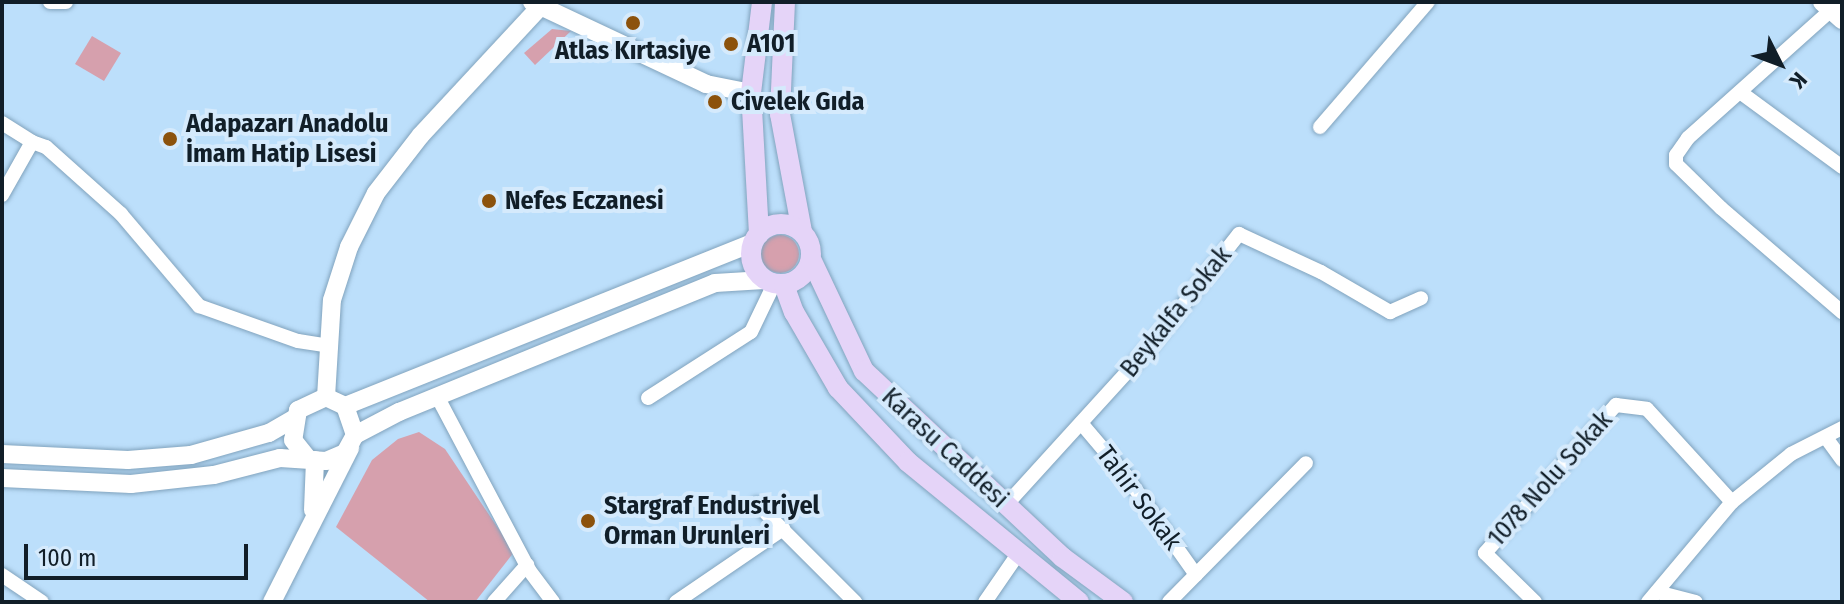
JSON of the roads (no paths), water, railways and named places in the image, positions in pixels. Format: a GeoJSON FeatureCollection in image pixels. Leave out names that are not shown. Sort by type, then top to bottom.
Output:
{"type":"FeatureCollection","features":[{"type":"Feature","properties":{"kind":"main road"},"geometry":{"type":"LineString","coordinates":[[762,2],[751,93],[756,238],[752,263],[774,283],[803,276],[811,259],[789,185],[778,96],[785,2]]}},
{"type":"Feature","properties":{"kind":"main road"},"geometry":{"type":"LineString","coordinates":[[756,238],[776,224],[802,232]]}},
{"type":"Feature","properties":{"kind":"main road","name":"Karasu Caddesi"},"geometry":{"type":"LineString","coordinates":[[811,259],[864,371],[1062,557],[1123,602]]}},
{"type":"Feature","properties":{"kind":"main road","name":"Karasu Caddesi"},"geometry":{"type":"LineString","coordinates":[[774,283],[838,388],[908,462],[1079,602]]}},
{"type":"Feature","properties":{"kind":"street"},"geometry":{"type":"LineString","coordinates":[[50,2],[66,2]]}},
{"type":"Feature","properties":{"kind":"street"},"geometry":{"type":"LineString","coordinates":[[1320,127],[1428,2]]}},
{"type":"Feature","properties":{"kind":"street"},"geometry":{"type":"LineString","coordinates":[[326,397],[332,300],[349,247],[376,193],[421,135],[536,4],[706,84],[751,93]]}},
{"type":"Feature","properties":{"kind":"street"},"geometry":{"type":"LineString","coordinates":[[1834,9],[1688,138],[1676,164],[1842,312]]}},
{"type":"Feature","properties":{"kind":"street"},"geometry":{"type":"LineString","coordinates":[[1740,92],[1842,167]]}},
{"type":"Feature","properties":{"kind":"street"},"geometry":{"type":"LineString","coordinates":[[2,123],[46,147],[121,214],[199,306],[298,341],[328,346]]}},
{"type":"Feature","properties":{"kind":"street"},"geometry":{"type":"LineString","coordinates":[[3,193],[32,142]]}},
{"type":"Feature","properties":{"kind":"street","name":"Beykalfa Sokak"},"geometry":{"type":"LineString","coordinates":[[1006,505],[1150,347],[1239,234],[1321,272],[1390,312],[1421,298]]}},
{"type":"Feature","properties":{"kind":"street"},"geometry":{"type":"LineString","coordinates":[[2,454],[128,460],[191,455],[269,433],[293,419],[306,403],[326,397],[345,406],[756,238]]}},
{"type":"Feature","properties":{"kind":"street"},"geometry":{"type":"LineString","coordinates":[[2,478],[131,484],[214,475],[311,458],[336,458],[353,440],[437,396],[715,283],[774,283],[751,332],[648,398]]}},
{"type":"Feature","properties":{"kind":"street"},"geometry":{"type":"LineString","coordinates":[[437,396],[527,565],[553,602]]}},
{"type":"Feature","properties":{"kind":"street","name":"1078 Nolu Sokak"},"geometry":{"type":"LineString","coordinates":[[1535,602],[1485,553],[1616,405],[1647,409],[1732,502]]}},
{"type":"Feature","properties":{"kind":"street"},"geometry":{"type":"LineString","coordinates":[[272,602],[353,440],[345,406]]}},
{"type":"Feature","properties":{"kind":"street"},"geometry":{"type":"LineString","coordinates":[[293,419],[293,440],[311,458],[318,483],[311,525]]}},
{"type":"Feature","properties":{"kind":"street","name":"Tahir Sokak"},"geometry":{"type":"LineString","coordinates":[[1081,423],[1126,476],[1196,575]]}},
{"type":"Feature","properties":{"kind":"street"},"geometry":{"type":"LineString","coordinates":[[1653,597],[1732,502],[1791,454],[1827,439],[1842,428]]}},
{"type":"Feature","properties":{"kind":"street"},"geometry":{"type":"LineString","coordinates":[[1827,439],[1842,460]]}},
{"type":"Feature","properties":{"kind":"street"},"geometry":{"type":"LineString","coordinates":[[1169,602],[1306,463]]}},
{"type":"Feature","properties":{"kind":"street"},"geometry":{"type":"LineString","coordinates":[[757,504],[855,602]]}},
{"type":"Feature","properties":{"kind":"street"},"geometry":{"type":"LineString","coordinates":[[676,602],[783,529]]}},
{"type":"Feature","properties":{"kind":"street"},"geometry":{"type":"LineString","coordinates":[[985,602],[1018,554]]}},
{"type":"Feature","properties":{"kind":"street"},"geometry":{"type":"LineString","coordinates":[[494,602],[527,565]]}},
{"type":"Feature","properties":{"kind":"street"},"geometry":{"type":"LineString","coordinates":[[2,575],[42,602]]}},
{"type":"Feature","properties":{"kind":"street"},"geometry":{"type":"LineString","coordinates":[[1653,597],[1696,602]]}},
{"type":"Feature","properties":{"kind":"place","name":"Atlas Kırtasiye"},"geometry":{"type":"Point","coordinates":[633,23]}},
{"type":"Feature","properties":{"kind":"place","name":"A101"},"geometry":{"type":"Point","coordinates":[731,44]}},
{"type":"Feature","properties":{"kind":"place","name":"Civelek Gıda"},"geometry":{"type":"Point","coordinates":[715,102]}},
{"type":"Feature","properties":{"kind":"place","name":"Adapazarı Anadolu İmam Hatip Lisesi"},"geometry":{"type":"Point","coordinates":[170,139]}},
{"type":"Feature","properties":{"kind":"place","name":"Nefes Eczanesi"},"geometry":{"type":"Point","coordinates":[489,201]}},
{"type":"Feature","properties":{"kind":"place","name":"Stargraf Endustriyel Orman Urunleri"},"geometry":{"type":"Point","coordinates":[588,521]}}]}
